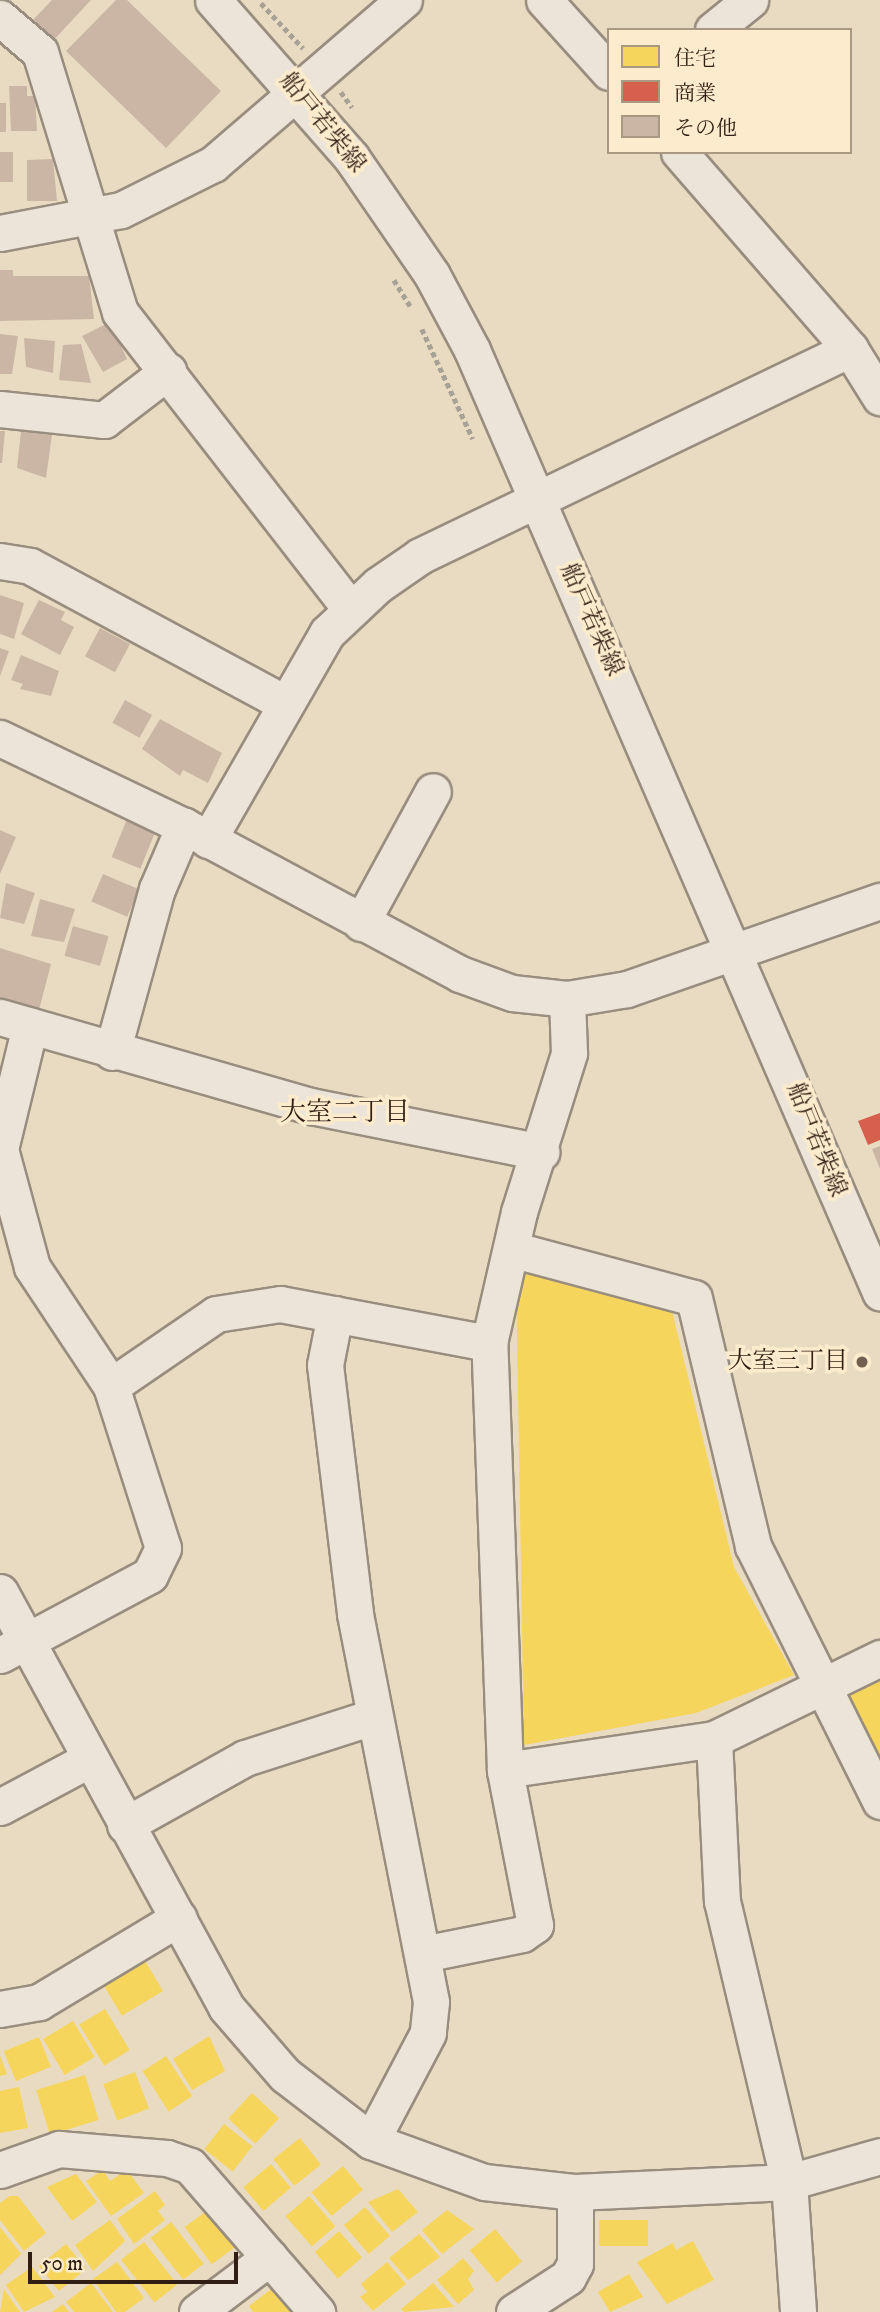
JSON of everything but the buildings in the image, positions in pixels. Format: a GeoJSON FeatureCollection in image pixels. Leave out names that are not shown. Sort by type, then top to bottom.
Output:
{"type":"FeatureCollection","features":[{"type":"Feature","properties":{"kind":"street","name":"船戸若柴線"},"geometry":{"type":"LineString","coordinates":[[213,0],[299,91],[432,275],[538,501],[739,955],[880,1292]]}},
{"type":"Feature","properties":{"kind":"street"},"geometry":{"type":"LineString","coordinates":[[0,233],[91,219],[161,194],[213,164],[404,0]]}},
{"type":"Feature","properties":{"kind":"street"},"geometry":{"type":"LineString","coordinates":[[544,0],[607,70]]}},
{"type":"Feature","properties":{"kind":"street"},"geometry":{"type":"LineString","coordinates":[[715,28],[750,0]]}},
{"type":"Feature","properties":{"kind":"street"},"geometry":{"type":"LineString","coordinates":[[0,18],[40,52],[120,312],[350,608]]}},
{"type":"Feature","properties":{"kind":"street"},"geometry":{"type":"LineString","coordinates":[[0,52],[40,52]]}},
{"type":"Feature","properties":{"kind":"street"},"geometry":{"type":"LineString","coordinates":[[681,154],[850,349],[880,397]]}},
{"type":"Feature","properties":{"kind":"street"},"geometry":{"type":"LineString","coordinates":[[112,1052],[157,889],[350,608],[420,556],[850,349]]}},
{"type":"Feature","properties":{"kind":"street"},"geometry":{"type":"LineString","coordinates":[[0,410],[104,420],[168,371]]}},
{"type":"Feature","properties":{"kind":"street"},"geometry":{"type":"LineString","coordinates":[[0,561],[30,566],[284,703]]}},
{"type":"Feature","properties":{"kind":"street"},"geometry":{"type":"LineString","coordinates":[[0,738],[196,833],[460,974],[512,993],[568,999],[739,955],[880,901]]}},
{"type":"Feature","properties":{"kind":"street"},"geometry":{"type":"LineString","coordinates":[[361,923],[433,791]]}},
{"type":"Feature","properties":{"kind":"street"},"geometry":{"type":"LineString","coordinates":[[423,1954],[522,1934],[535,1924],[505,1770],[489,1343],[511,1249],[569,1053],[568,999]]}},
{"type":"Feature","properties":{"kind":"street"},"geometry":{"type":"LineString","coordinates":[[13,1648],[150,1575],[160,1561],[163,1548],[111,1386],[32,1267],[0,1149],[15,1022],[112,1052],[311,1106],[541,1152]]}},
{"type":"Feature","properties":{"kind":"street"},"geometry":{"type":"LineString","coordinates":[[511,1249],[694,1298],[753,1545],[880,1801]]}},
{"type":"Feature","properties":{"kind":"street"},"geometry":{"type":"LineString","coordinates":[[111,1386],[216,1314],[280,1304],[489,1343]]}},
{"type":"Feature","properties":{"kind":"street"},"geometry":{"type":"LineString","coordinates":[[335,1314],[325,1365],[373,1717],[423,1954],[428,2033],[371,2141]]}},
{"type":"Feature","properties":{"kind":"street"},"geometry":{"type":"LineString","coordinates":[[0,1592],[13,1648],[90,1759],[125,1825],[251,2041],[329,2113],[371,2141],[484,2182],[575,2192],[789,2182],[880,2156]]}},
{"type":"Feature","properties":{"kind":"street"},"geometry":{"type":"LineString","coordinates":[[505,1770],[714,1739],[880,1658]]}},
{"type":"Feature","properties":{"kind":"street"},"geometry":{"type":"LineString","coordinates":[[125,1825],[245,1758],[373,1717]]}},
{"type":"Feature","properties":{"kind":"street"},"geometry":{"type":"LineString","coordinates":[[714,1739],[722,1902],[789,2182],[798,2312]]}},
{"type":"Feature","properties":{"kind":"street"},"geometry":{"type":"LineString","coordinates":[[0,1807],[90,1759]]}},
{"type":"Feature","properties":{"kind":"street"},"geometry":{"type":"LineString","coordinates":[[0,2009],[39,2002],[179,1918]]}},
{"type":"Feature","properties":{"kind":"street"},"geometry":{"type":"LineString","coordinates":[[0,2170],[59,2149],[167,2158],[190,2166],[317,2312]]}},
{"type":"Feature","properties":{"kind":"street"},"geometry":{"type":"LineString","coordinates":[[514,2312],[568,2277],[575,2264],[575,2192]]}},
{"type":"Feature","properties":{"kind":"street"},"geometry":{"type":"LineString","coordinates":[[197,2312],[270,2257]]}},
{"type":"Feature","properties":{"kind":"place","name":"大室三丁目"},"geometry":{"type":"Point","coordinates":[862,1362]}},
{"type":"Feature","properties":{"kind":"district","name":"大室二丁目"},"geometry":{"type":"Point","coordinates":[345,1113]}}]}
